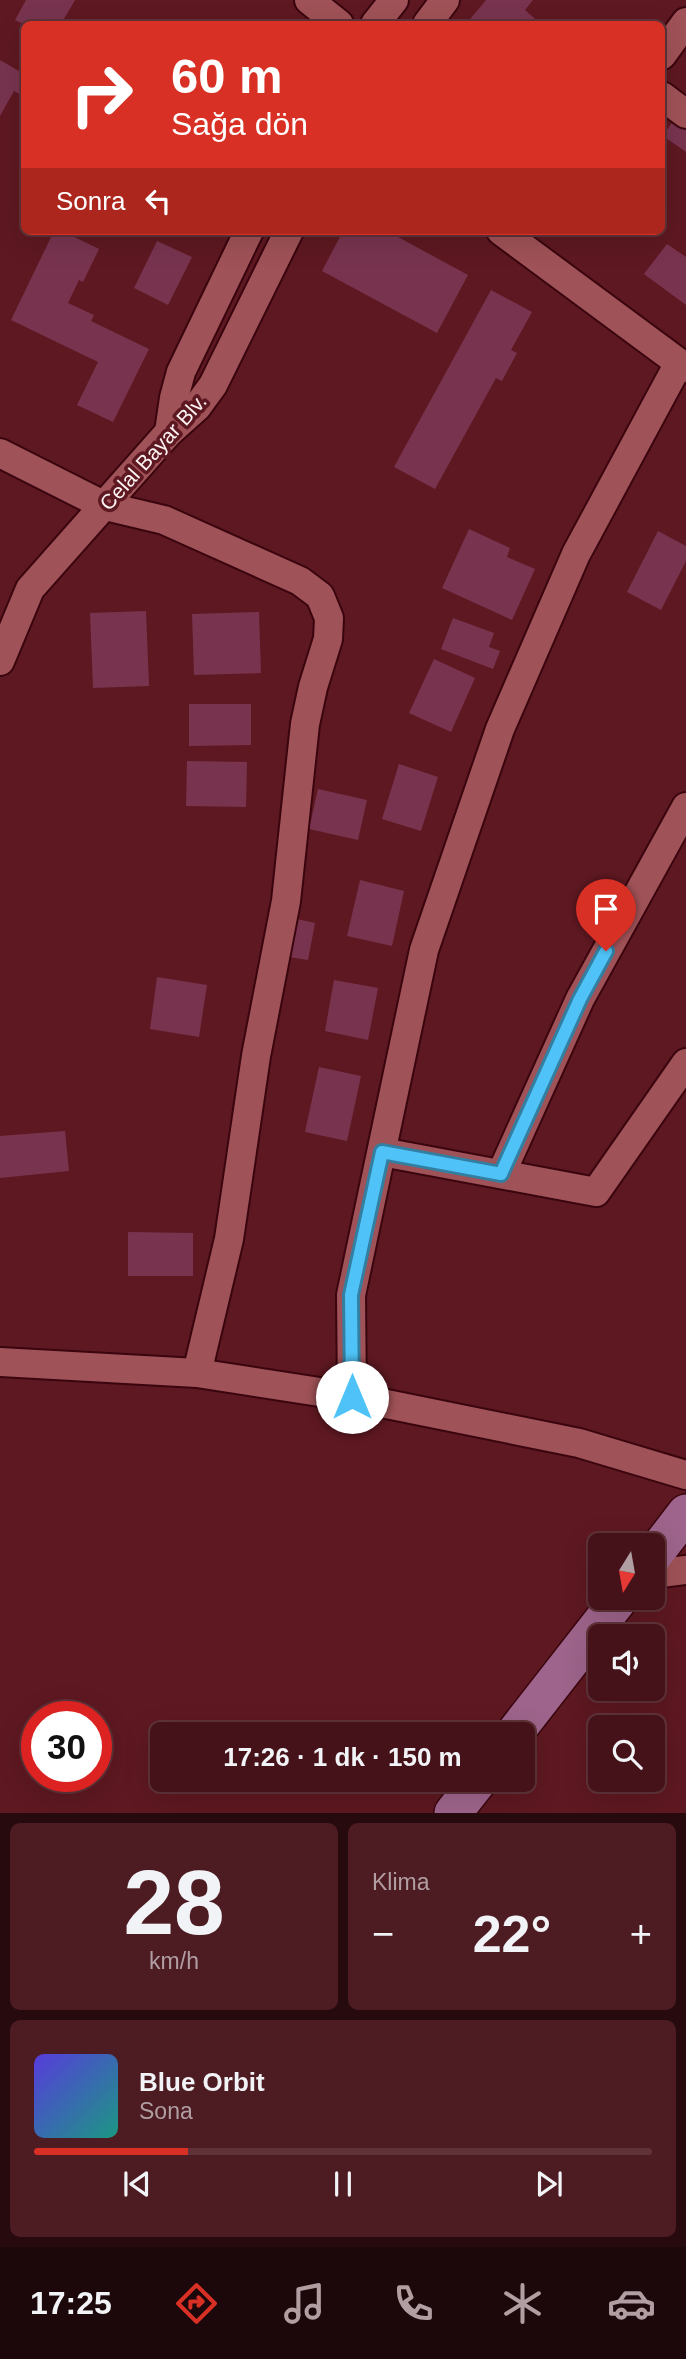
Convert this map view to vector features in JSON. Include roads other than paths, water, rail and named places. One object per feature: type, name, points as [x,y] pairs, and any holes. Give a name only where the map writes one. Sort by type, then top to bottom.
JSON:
[{"type":"main road","points":[[665,1540],[686,1513]]},
{"type":"main road","points":[[523,1722],[611,1610]]},
{"type":"main road","points":[[453,1813],[470,1792]]},
{"type":"street","points":[[309,0],[335,21]]},
{"type":"street","points":[[377,21],[394,0]]},
{"type":"street","points":[[429,21],[445,0]]},
{"type":"street","points":[[665,51],[686,22]]},
{"type":"street","points":[[665,98],[686,114]]},
{"type":"street","points":[[169,432],[181,372],[247,235]]},
{"type":"street","name":"Celal Bayar Blv.","points":[[0,661],[30,589],[169,432],[197,407],[213,385],[287,235]]},
{"type":"street","points":[[352,1397],[351,1295],[424,950],[500,729],[576,554],[683,366],[513,235]]},
{"type":"street","points":[[0,453],[105,506],[164,520],[300,581],[320,596],[329,618],[328,639],[305,724],[286,901],[256,1056],[229,1239],[197,1373]]},
{"type":"street","points":[[501,1174],[580,999],[686,807]]},
{"type":"street","points":[[382,1152],[596,1192],[686,1063]]},
{"type":"street","points":[[0,1362],[197,1373],[352,1397],[579,1443],[686,1475]]},
{"type":"street","points":[[665,1573],[686,1570]]}]
